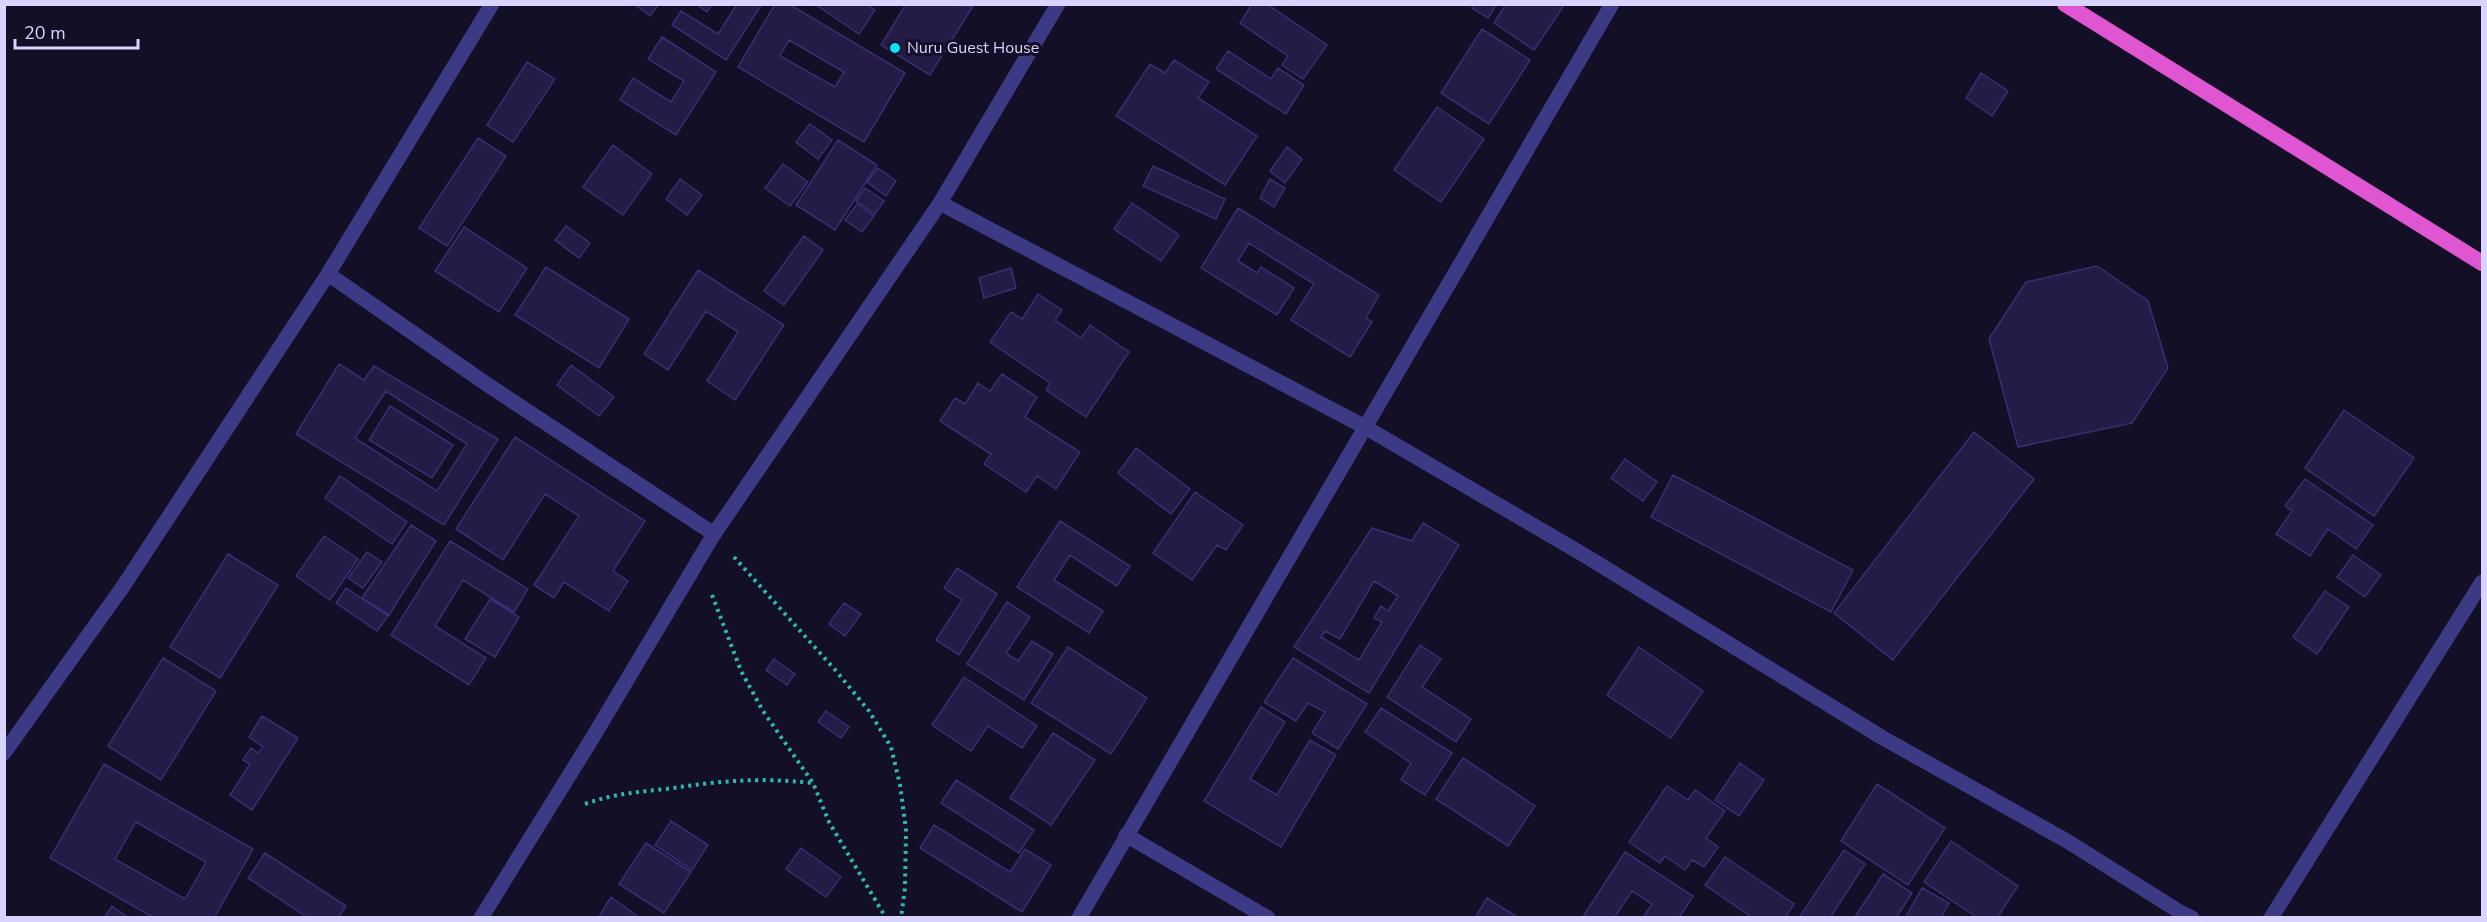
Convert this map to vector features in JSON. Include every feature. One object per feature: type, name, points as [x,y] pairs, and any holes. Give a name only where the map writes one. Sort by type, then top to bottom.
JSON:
[{"type":"highway","points":[[2065,4],[2482,263]]},
{"type":"street","points":[[4,753],[122,588],[328,274],[492,4]]},
{"type":"street","points":[[481,918],[714,534],[940,203],[1059,4]]},
{"type":"street","points":[[1079,918],[1612,4]]},
{"type":"street","points":[[940,203],[1365,427],[1584,555],[1883,738],[2067,841],[2192,918]]},
{"type":"street","points":[[328,274],[485,383],[714,534]]},
{"type":"street","points":[[2271,918],[2482,582]]},
{"type":"street","points":[[1126,835],[1268,918]]},
{"type":"path","points":[[714,534],[837,672],[869,711],[891,747],[900,785],[906,830],[902,918]]},
{"type":"path","points":[[698,561],[741,671],[786,747],[813,783],[829,822],[886,918]]},
{"type":"path","points":[[540,822],[607,796],[732,780],[770,779],[813,783]]},
{"type":"building","points":[[634,4],[659,4],[650,16]]},
{"type":"building","points":[[696,4],[712,4],[707,12]]},
{"type":"building","points":[[737,4],[762,4],[726,60],[672,25],[681,11],[718,34]]},
{"type":"building","points":[[775,4],[789,4],[905,73],[864,142],[738,67]],"holes":[[[789,40],[844,72],[835,87],[780,56]]]},
{"type":"building","points":[[815,4],[867,4],[875,10],[859,34]]},
{"type":"building","points":[[906,4],[973,6],[930,75],[881,45]]},
{"type":"building","points":[[1252,4],[1267,4],[1327,45],[1303,79],[1282,65],[1288,56],[1240,23]]},
{"type":"building","points":[[1474,4],[1497,4],[1488,18],[1472,8]]},
{"type":"building","points":[[1506,4],[1565,4],[1534,50],[1494,23]]},
{"type":"building","points":[[1482,29],[1530,60],[1489,124],[1441,93]]},
{"type":"building","points":[[662,37],[716,72],[676,135],[620,100],[633,78],[671,102],[684,81],[648,59]]},
{"type":"building","points":[[1228,51],[1271,79],[1278,68],[1304,85],[1286,114],[1216,69]]},
{"type":"building","points":[[1174,60],[1209,82],[1198,98],[1257,136],[1225,185],[1116,116],[1150,64],[1165,73]]},
{"type":"building","points":[[527,62],[555,79],[513,142],[487,125]]},
{"type":"building","points":[[1981,73],[2008,91],[1992,116],[1966,98]]},
{"type":"building","points":[[1437,107],[1484,139],[1441,202],[1394,170]]},
{"type":"building","points":[[810,124],[832,140],[818,159],[796,142]]},
{"type":"building","points":[[478,138],[506,156],[447,246],[419,228]]},
{"type":"building","points":[[838,140],[877,165],[835,230],[796,205]]},
{"type":"building","points":[[613,145],[652,174],[623,215],[583,187]]},
{"type":"building","points":[[1287,147],[1302,159],[1285,183],[1270,171]]},
{"type":"building","points":[[783,164],[808,182],[790,206],[765,188]]},
{"type":"building","points":[[1153,166],[1225,199],[1216,219],[1143,186]]},
{"type":"building","points":[[878,168],[896,181],[886,196],[867,182]]},
{"type":"building","points":[[680,179],[702,195],[687,215],[666,199]]},
{"type":"building","points":[[1270,179],[1285,188],[1274,207],[1260,198]]},
{"type":"building","points":[[865,188],[884,201],[875,214],[856,201]]},
{"type":"building","points":[[1132,203],[1179,235],[1161,261],[1114,229]]},
{"type":"building","points":[[857,204],[874,216],[862,232],[845,220]]},
{"type":"building","points":[[1238,208],[1379,295],[1366,318],[1372,322],[1350,357],[1291,320],[1314,284],[1249,243],[1238,261],[1257,273],[1261,267],[1294,288],[1277,315],[1201,268]]},
{"type":"building","points":[[566,226],[590,243],[579,258],[555,240]]},
{"type":"building","points":[[464,227],[527,268],[499,312],[435,271]]},
{"type":"building","points":[[804,236],[823,250],[784,305],[764,291]]},
{"type":"building","points":[[2097,266],[2148,301],[2168,368],[2132,423],[2018,447],[1989,339],[2026,282]]},
{"type":"building","points":[[546,267],[629,319],[599,368],[515,315]]},
{"type":"building","points":[[1011,268],[1016,288],[984,298],[979,278]]},
{"type":"building","points":[[698,270],[784,325],[735,400],[707,381],[738,332],[706,311],[668,370],[644,354]]},
{"type":"building","points":[[1038,294],[1062,310],[1055,320],[1081,338],[1090,325],[1129,352],[1086,417],[1046,390],[1050,383],[990,342],[1011,312],[1022,319]]},
{"type":"building","points":[[339,364],[364,380],[374,366],[498,439],[444,525],[296,434]],"holes":[[[386,391],[467,444],[437,491],[355,438]]]},
{"type":"building","points":[[571,365],[614,397],[599,416],[557,385]]},
{"type":"building","points":[[1002,374],[1037,397],[1025,417],[1080,452],[1056,489],[1037,476],[1026,492],[984,464],[991,454],[940,421],[955,398],[965,404],[978,383],[990,391]]},
{"type":"building","points":[[390,406],[453,445],[432,478],[369,440]]},
{"type":"building","points":[[2344,410],[2414,458],[2374,516],[2305,468]]},
{"type":"building","points":[[1974,432],[2034,479],[1893,660],[1834,613]]},
{"type":"building","points":[[515,437],[645,521],[613,571],[628,581],[609,611],[564,582],[554,598],[534,585],[579,516],[545,494],[503,560],[456,529]]},
{"type":"building","points":[[1136,448],[1190,489],[1171,514],[1118,473]]},
{"type":"building","points":[[1625,459],[1657,482],[1643,501],[1611,478]]},
{"type":"building","points":[[1673,475],[1853,570],[1831,612],[1651,517]]},
{"type":"building","points":[[340,476],[407,522],[392,544],[325,498]]},
{"type":"building","points":[[2305,479],[2373,525],[2356,549],[2328,529],[2310,556],[2276,534],[2292,511],[2285,506]]},
{"type":"building","points":[[1195,492],[1243,525],[1226,550],[1217,545],[1192,580],[1153,553]]},
{"type":"building","points":[[1060,521],[1130,566],[1117,586],[1070,555],[1054,580],[1103,611],[1089,633],[1017,587]]},
{"type":"building","points":[[1423,523],[1459,545],[1369,693],[1294,647],[1372,528],[1412,541]],"holes":[[[1374,581],[1398,596],[1388,611],[1381,606],[1374,618],[1382,622],[1359,660],[1321,637],[1325,631],[1340,639]]]},
{"type":"building","points":[[411,525],[436,541],[389,615],[362,598]]},
{"type":"building","points":[[324,536],[358,559],[330,600],[296,576]]},
{"type":"building","points":[[450,541],[528,589],[514,612],[463,580],[435,626],[486,658],[469,685],[391,635]]},
{"type":"building","points":[[367,552],[382,562],[363,588],[348,578]]},
{"type":"building","points":[[228,554],[278,585],[220,678],[170,647]]},
{"type":"building","points":[[2353,555],[2381,575],[2365,597],[2337,577]]},
{"type":"building","points":[[957,568],[997,594],[959,655],[936,640],[962,600],[944,588]]},
{"type":"building","points":[[346,588],[388,616],[377,631],[336,603]]},
{"type":"building","points":[[2325,591],[2349,607],[2317,654],[2293,637]]},
{"type":"building","points":[[490,599],[519,617],[495,657],[465,639]]},
{"type":"building","points":[[1007,602],[1030,617],[1006,653],[1018,661],[1032,641],[1053,654],[1024,700],[967,664]]},
{"type":"building","points":[[844,603],[861,614],[845,636],[829,624]]},
{"type":"building","points":[[1420,645],[1441,659],[1422,687],[1471,719],[1456,742],[1387,697]]},
{"type":"building","points":[[1068,647],[1147,698],[1111,754],[1031,703]]},
{"type":"building","points":[[1639,647],[1703,691],[1671,738],[1607,695]]},
{"type":"building","points":[[163,658],[216,691],[161,780],[108,746]]},
{"type":"building","points":[[1293,658],[1367,704],[1338,749],[1312,733],[1325,712],[1308,703],[1296,721],[1264,702]]},
{"type":"building","points":[[774,659],[795,674],[787,685],[766,670]]},
{"type":"building","points":[[964,677],[1037,726],[1022,748],[988,726],[971,751],[932,725]]},
{"type":"building","points":[[1261,707],[1285,722],[1250,779],[1277,795],[1310,740],[1336,755],[1281,847],[1204,801]]},
{"type":"building","points":[[1381,708],[1452,753],[1425,795],[1401,780],[1411,763],[1365,732]]},
{"type":"building","points":[[826,711],[849,727],[841,738],[818,722]]},
{"type":"building","points":[[262,716],[298,738],[252,810],[230,795],[250,764],[243,760],[251,748],[258,753],[263,747],[249,737]]},
{"type":"building","points":[[1053,733],[1095,760],[1051,825],[1010,798]]},
{"type":"building","points":[[1463,758],[1535,806],[1508,846],[1436,799]]},
{"type":"building","points":[[1740,763],[1764,780],[1739,816],[1715,800]]},
{"type":"building","points":[[104,764],[253,849],[214,918],[154,918],[50,858]],"holes":[[[136,822],[206,862],[185,899],[115,859]]]},
{"type":"building","points":[[956,780],[1034,830],[1019,853],[941,803]]},
{"type":"building","points":[[1877,784],[1945,828],[1908,885],[1841,841]]},
{"type":"building","points":[[1667,786],[1688,800],[1695,790],[1725,811],[1706,838],[1718,847],[1704,867],[1692,860],[1685,870],[1665,856],[1660,863],[1629,842]]},
{"type":"building","points":[[671,821],[708,845],[692,870],[655,845]]},
{"type":"building","points":[[934,825],[1010,872],[1025,849],[1051,865],[1022,912],[920,848]]},
{"type":"building","points":[[1951,841],[2018,886],[1997,918],[1978,918],[1924,882]]},
{"type":"building","points":[[646,843],[691,872],[664,913],[619,884]]},
{"type":"building","points":[[801,848],[841,877],[826,897],[786,869]]},
{"type":"building","points":[[1844,850],[1865,864],[1830,918],[1799,918]]},
{"type":"building","points":[[1625,852],[1693,896],[1679,918],[1643,918],[1652,904],[1632,891],[1614,918],[1582,918]]},
{"type":"building","points":[[265,853],[346,906],[338,918],[308,918],[248,878]]},
{"type":"building","points":[[1725,857],[1794,904],[1785,918],[1753,918],[1705,885]]},
{"type":"building","points":[[1883,874],[1912,893],[1896,918],[1854,918]]},
{"type":"building","points":[[1922,888],[1949,903],[1941,918],[1905,918]]},
{"type":"building","points":[[611,897],[640,918],[598,918]]},
{"type":"building","points":[[1487,898],[1519,918],[1475,918]]},
{"type":"building","points":[[112,906],[129,918],[104,918]]},
{"type":"place","name":"Nuru Guest House","points":[[895,48]]}]
